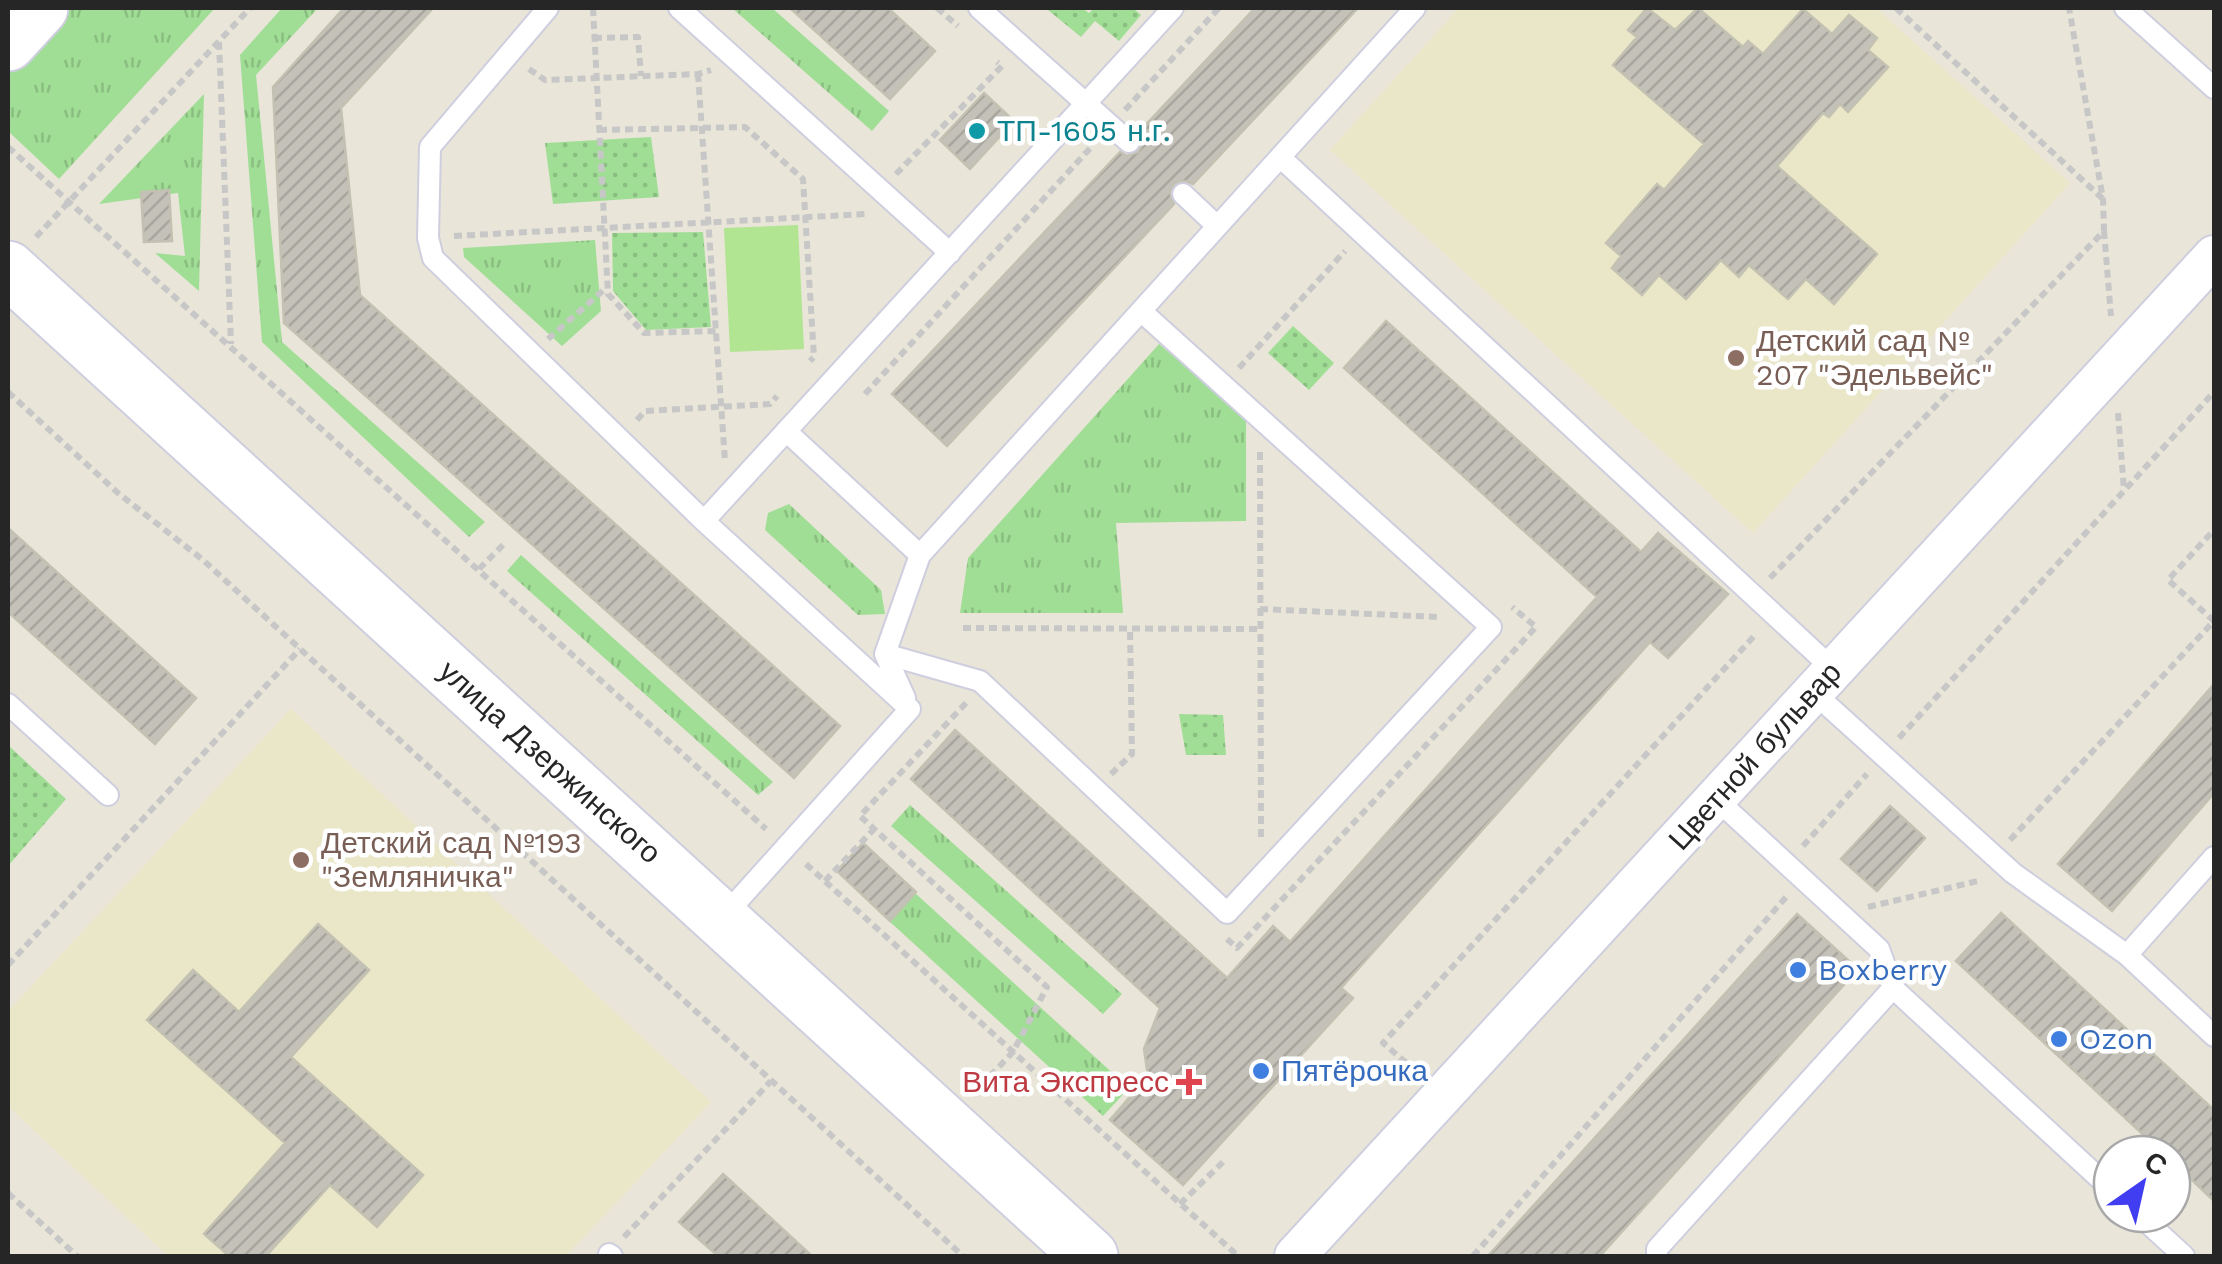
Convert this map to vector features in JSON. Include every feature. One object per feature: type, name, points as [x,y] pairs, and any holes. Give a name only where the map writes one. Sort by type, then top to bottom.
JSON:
[{"type":"main road","points":[[8,43],[40,8]]},
{"type":"main road","name":"улица Дзержинского","points":[[20,255],[722,918],[1090,1256]]},
{"type":"street","name":"Цветной бульвар","points":[[1295,1256],[2214,256]]},
{"type":"lane","points":[[548,8],[430,147],[428,238],[433,258],[704,522],[910,709]]},
{"type":"lane","points":[[679,8],[950,252]]},
{"type":"lane","points":[[979,8],[1129,142]]},
{"type":"lane","points":[[704,522],[1174,8]]},
{"type":"lane","points":[[910,709],[884,654],[920,555],[1415,8]]},
{"type":"lane","points":[[2125,8],[2214,88]]},
{"type":"lane","points":[[1280,157],[1774,615],[1883,756],[2013,873],[2127,955],[2214,1036]]},
{"type":"lane","points":[[1183,194],[1217,226]]},
{"type":"lane","points":[[884,654],[980,682],[1228,913],[1490,627],[1141,310]]},
{"type":"lane","points":[[786,431],[920,555]]},
{"type":"lane","points":[[8,704],[108,796]]},
{"type":"lane","points":[[722,918],[910,709]]},
{"type":"lane","points":[[1716,799],[1879,948],[1894,988],[2092,1171]]},
{"type":"lane","points":[[2127,955],[2214,856]]},
{"type":"lane","points":[[1658,1256],[1657,1250],[1894,988]]},
{"type":"lane","points":[[2160,1234],[2184,1256]]},
{"type":"path","points":[[20,255],[250,8]]},
{"type":"path","points":[[593,8],[608,294],[644,334],[717,330]]},
{"type":"path","points":[[937,8],[963,31]]},
{"type":"path","points":[[865,394],[1219,8]]},
{"type":"path","points":[[1896,8],[2104,199]]},
{"type":"path","points":[[1753,595],[2104,231],[2104,199],[2069,8]]},
{"type":"path","points":[[594,38],[638,37],[641,76]]},
{"type":"path","points":[[219,42],[231,345]]},
{"type":"path","points":[[509,54],[545,80],[709,73],[726,49]]},
{"type":"path","points":[[881,162],[895,175],[1002,66],[989,54]]},
{"type":"path","points":[[698,74],[711,222],[726,497]]},
{"type":"path","points":[[600,130],[745,128],[803,179],[814,357],[803,368]]},
{"type":"path","points":[[8,148],[1238,1256]]},
{"type":"path","points":[[428,238],[906,212]]},
{"type":"path","points":[[1224,385],[1363,232]]},
{"type":"path","points":[[531,353],[607,287]]},
{"type":"path","points":[[1228,351],[1260,379],[1262,921]]},
{"type":"path","points":[[8,392],[118,494],[203,560],[963,1256]]},
{"type":"path","points":[[620,440],[645,411],[770,404],[781,392]]},
{"type":"path","points":[[1472,1256],[1795,871],[1883,756],[2214,392]]},
{"type":"path","points":[[2004,846],[2214,622],[2168,580],[2214,530]]},
{"type":"path","points":[[479,570],[504,544]]},
{"type":"path","points":[[1222,934],[1237,948],[1536,627],[1499,594]]},
{"type":"path","points":[[1260,609],[1527,620]]},
{"type":"path","points":[[1444,1095],[1383,1043],[1774,615]]},
{"type":"path","points":[[962,628],[1260,629]]},
{"type":"path","points":[[1095,789],[1132,754],[1130,629]]},
{"type":"path","points":[[8,964],[300,649]]},
{"type":"path","points":[[966,704],[860,816],[1048,987],[1013,1052],[975,1092]]},
{"type":"path","points":[[824,882],[874,829]]},
{"type":"path","points":[[1842,914],[2013,873]]},
{"type":"path","points":[[610,1255],[771,1081]]},
{"type":"path","points":[[1180,1204],[1226,1160]]},
{"type":"path","points":[[8,1193],[77,1256]]},
{"type":"shaded area","name":"Детский сад № 207 \"Эдельвейс\"","points":[[1459,8],[1876,8],[2070,183],[1753,533],[1330,150]]},
{"type":"shaded area","name":"Детский сад №193 \"Земляничка\"","points":[[291,709],[711,1102],[566,1256],[168,1256],[8,1106],[8,1011]]},
{"type":"green space","points":[[49,8],[215,8],[59,179],[8,131],[8,53]]},
{"type":"green space","points":[[282,8],[318,8],[256,75],[282,342],[485,522],[469,537],[262,342],[240,55]]},
{"type":"green space","points":[[732,8],[772,8],[889,111],[872,131]]},
{"type":"green space","points":[[1050,8],[1082,8],[1089,13],[1094,8],[1133,8],[1141,15],[1119,41],[1095,21],[1081,37]]},
{"type":"green space","points":[[204,94],[199,291],[155,253],[185,256],[178,193],[99,204]]},
{"type":"green space","points":[[651,137],[659,197],[553,204],[545,143]]},
{"type":"green space","points":[[798,225],[804,349],[730,352],[724,228]]},
{"type":"green space","points":[[703,232],[711,327],[646,330],[613,291],[612,233]]},
{"type":"green space","points":[[595,240],[601,311],[562,346],[464,257],[463,248]]},
{"type":"green space","points":[[1293,326],[1334,363],[1309,390],[1268,353]]},
{"type":"green space","points":[[1159,344],[1246,417],[1246,521],[1116,523],[1123,613],[960,613],[968,558]]},
{"type":"green space","points":[[789,504],[881,590],[885,614],[858,615],[765,530],[768,513]]},
{"type":"green space","points":[[521,555],[773,782],[758,795],[507,571]]},
{"type":"green space","points":[[1179,714],[1223,715],[1226,755],[1186,755]]},
{"type":"green space","points":[[8,745],[66,799],[8,866]]},
{"type":"green space","points":[[910,805],[1122,994],[1103,1014],[891,826]]},
{"type":"green space","points":[[904,883],[1129,1088],[1103,1116],[878,911]]},
{"type":"building","points":[[344,8],[433,8],[341,108],[360,295],[840,726],[794,778],[284,323],[273,87]]},
{"type":"building","points":[[790,8],[888,8],[935,51],[890,99]]},
{"type":"building","points":[[1255,8],[1358,8],[1193,184],[1174,184],[1170,192],[1174,204],[947,446],[892,394],[1120,152],[1127,156],[1138,152],[1143,144],[1139,132]]},
{"type":"building","points":[[1647,8],[1675,30],[1698,8],[1743,47],[1748,41],[1763,54],[1803,9],[1832,34],[1849,15],[1877,38],[1868,50],[1888,67],[1848,112],[1840,104],[1829,117],[1823,113],[1777,166],[1877,254],[1834,304],[1806,279],[1788,299],[1749,265],[1739,277],[1721,260],[1686,299],[1659,275],[1642,295],[1612,268],[1621,256],[1606,243],[1657,184],[1664,190],[1704,144],[1613,65],[1637,37],[1628,30]]},
{"type":"building","name":"ТП-1605 н.г.","points":[[984,93],[1014,121],[970,169],[940,140]]},
{"type":"building","points":[[169,190],[172,241],[144,242],[141,192]]},
{"type":"building","points":[[1386,321],[1641,552],[1658,533],[1728,594],[1668,658],[1650,642],[1341,988],[1353,998],[1183,1185],[1110,1120],[1148,1076],[1144,1049],[1160,1008],[911,779],[955,730],[1227,978],[1273,926],[1290,942],[1597,597],[1344,368]]},
{"type":"building","points":[[8,528],[196,698],[155,744],[8,612]]},
{"type":"building","points":[[2214,684],[2214,793],[2112,911],[2058,864]]},
{"type":"building","points":[[1890,806],[1925,838],[1877,891],[1841,859]]},
{"type":"building","points":[[863,843],[916,892],[890,921],[837,871]]},
{"type":"building","points":[[2001,913],[2214,1110],[2214,1201],[2192,1180],[2192,1134],[2142,1134],[1956,961]]},
{"type":"building","points":[[1797,914],[1858,969],[1600,1256],[1488,1256]]},
{"type":"building","points":[[318,924],[369,970],[291,1057],[423,1175],[377,1227],[330,1185],[266,1256],[229,1256],[204,1234],[285,1143],[147,1020],[193,970],[239,1012]]},
{"type":"building","points":[[723,1174],[812,1256],[718,1256],[679,1222]]},
{"type":"place","name":"ТП-1605 н.г.","points":[[977,131]]},
{"type":"place","name":"Детский сад № 207 \"Эдельвейс\"","points":[[1736,358]]},
{"type":"place","name":"Детский сад №193 \"Земляничка\"","points":[[301,860]]},
{"type":"place","name":"Boxberry","points":[[1798,970]]},
{"type":"place","name":"Ozon","points":[[2059,1039]]},
{"type":"place","name":"Пятёрочка","points":[[1261,1071]]},
{"type":"place","name":"Вита Экспресс","points":[[1189,1082]]}]
